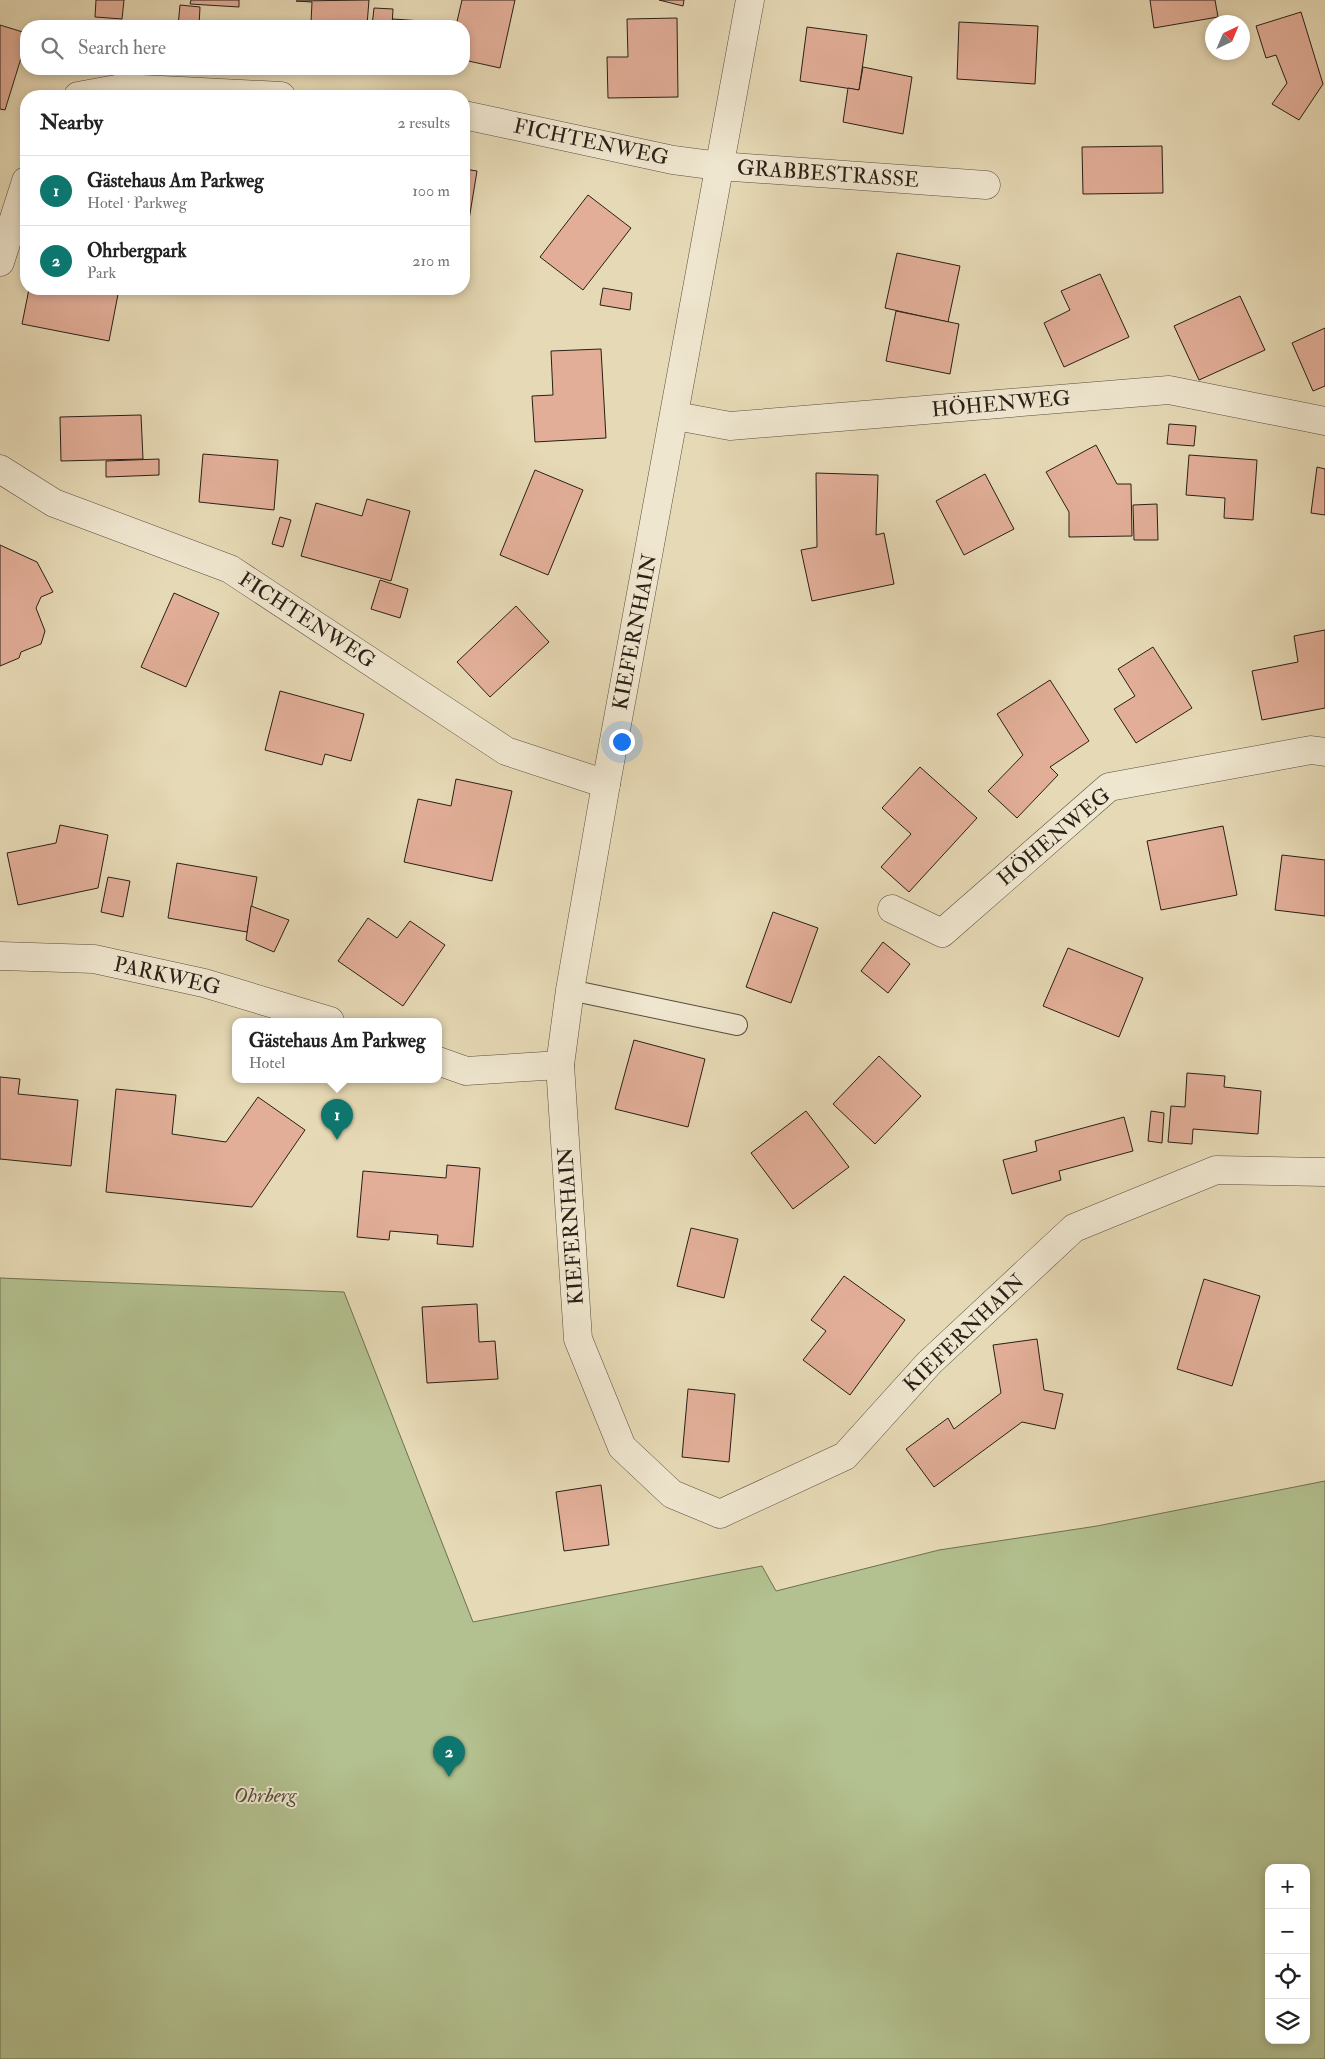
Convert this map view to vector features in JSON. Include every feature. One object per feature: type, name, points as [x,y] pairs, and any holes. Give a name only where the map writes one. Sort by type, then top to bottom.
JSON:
[{"type":"street","name":"GRABBESTRASSE","points":[[750,0],[719,166],[986,184]]},
{"type":"street","points":[[111,90],[122,88],[162,90]]},
{"type":"street","name":"FICHTENWEG","points":[[470,116],[673,160],[719,166]]},
{"type":"street","name":"KIEFERNHAIN","points":[[719,166],[676,416],[606,784],[570,990],[560,1065],[578,1340],[622,1447],[672,1494],[720,1514],[845,1456],[929,1363],[1074,1228],[1216,1170],[1325,1172]]},
{"type":"street","points":[[0,262],[20,200]]},
{"type":"street","name":"HÖHENWEG","points":[[676,416],[730,426],[1169,390],[1325,422]]},
{"type":"street","name":"FICHTENWEG","points":[[0,469],[54,503],[230,569],[506,751],[606,784]]},
{"type":"street","name":"HÖHENWEG","points":[[892,908],[942,933],[1109,787],[1311,750],[1325,752]]},
{"type":"street","name":"PARKWEG","points":[[0,956],[94,959],[204,983],[320,1018]]},
{"type":"street","points":[[442,1062],[466,1071],[560,1065]]},
{"type":"lane","points":[[570,990],[737,1025]]},
{"type":"green space","name":"Ohrberg","points":[[0,1278],[344,1292],[473,1622],[762,1566],[776,1591],[939,1550],[1097,1526],[1325,1481],[1325,2059],[0,2059]]},
{"type":"building","points":[[96,0],[124,0],[122,19],[95,17]]},
{"type":"building","points":[[191,0],[239,0],[239,7],[190,4]]},
{"type":"building","points":[[369,0],[367,20],[311,20],[312,2],[296,1]]},
{"type":"building","points":[[462,0],[515,0],[500,68],[470,61],[470,20],[457,20]]},
{"type":"building","points":[[659,0],[684,0],[683,6]]},
{"type":"building","points":[[1150,0],[1215,0],[1218,15],[1205,15],[1205,19],[1154,28]]},
{"type":"building","points":[[180,5],[200,7],[199,20],[179,20]]},
{"type":"building","points":[[374,8],[393,9],[392,20],[373,20]]},
{"type":"building","points":[[1301,12],[1323,84],[1299,120],[1272,104],[1287,83],[1276,55],[1266,58],[1256,26]]},
{"type":"building","points":[[677,18],[678,97],[608,98],[607,57],[628,57],[627,19]]},
{"type":"building","points":[[959,22],[1038,26],[1035,84],[957,79]]},
{"type":"building","points":[[0,25],[20,31],[20,61],[5,110],[0,109]]},
{"type":"building","points":[[807,27],[867,35],[859,90],[800,81]]},
{"type":"building","points":[[863,67],[912,77],[903,134],[843,122],[848,88],[859,90]]},
{"type":"building","points":[[1162,146],[1163,193],[1083,194],[1082,147]]},
{"type":"building","points":[[470,170],[477,171],[470,214]]},
{"type":"building","points":[[588,195],[631,228],[583,290],[540,257]]},
{"type":"building","points":[[897,253],[960,266],[948,322],[885,308]]},
{"type":"building","points":[[1100,274],[1129,337],[1064,367],[1044,323],[1070,310],[1061,291]]},
{"type":"building","points":[[603,288],[632,293],[630,310],[600,305]]},
{"type":"building","points":[[28,295],[118,295],[109,341],[22,324]]},
{"type":"building","points":[[1240,296],[1265,350],[1199,380],[1174,326]]},
{"type":"building","points":[[896,311],[959,324],[950,374],[886,361]]},
{"type":"building","points":[[1325,328],[1325,386],[1313,391],[1292,343]]},
{"type":"building","points":[[601,349],[606,438],[535,442],[532,396],[553,395],[551,351]]},
{"type":"building","points":[[141,415],[143,459],[61,461],[60,417]]},
{"type":"building","points":[[1169,424],[1196,426],[1194,446],[1167,444]]},
{"type":"building","points":[[1096,445],[1117,484],[1131,484],[1132,536],[1069,537],[1069,512],[1046,472]]},
{"type":"building","points":[[203,454],[278,460],[274,510],[199,502]]},
{"type":"building","points":[[1189,455],[1257,460],[1253,520],[1224,518],[1225,498],[1186,495]]},
{"type":"building","points":[[159,459],[159,475],[106,477],[106,461]]},
{"type":"building","points":[[1317,467],[1325,469],[1325,515],[1311,513]]},
{"type":"building","points":[[535,470],[583,490],[548,575],[500,555]]},
{"type":"building","points":[[816,473],[878,475],[876,535],[884,533],[894,584],[812,601],[801,550],[817,547]]},
{"type":"building","points":[[985,474],[1014,529],[964,555],[936,501]]},
{"type":"building","points":[[367,499],[410,511],[391,581],[301,556],[316,503],[362,516]]},
{"type":"building","points":[[1157,504],[1158,540],[1134,540],[1133,505]]},
{"type":"building","points":[[280,517],[291,520],[283,547],[272,544]]},
{"type":"building","points":[[0,545],[37,562],[53,592],[41,597],[36,608],[45,631],[41,644],[21,652],[19,658],[0,666]]},
{"type":"building","points":[[380,580],[408,589],[400,618],[371,609]]},
{"type":"building","points":[[174,593],[219,613],[186,687],[141,667]]},
{"type":"building","points":[[516,606],[549,642],[490,697],[457,662]]},
{"type":"building","points":[[1325,630],[1325,708],[1262,720],[1252,671],[1298,662],[1294,636]]},
{"type":"building","points":[[1153,647],[1192,708],[1136,743],[1114,709],[1135,696],[1118,669]]},
{"type":"building","points":[[1050,680],[1089,741],[1050,767],[1058,775],[1017,818],[988,791],[1023,755],[997,714]]},
{"type":"building","points":[[280,691],[364,714],[351,761],[325,754],[322,765],[265,750]]},
{"type":"building","points":[[920,767],[977,818],[909,892],[881,867],[911,834],[882,808]]},
{"type":"building","points":[[456,779],[512,791],[492,881],[404,862],[418,799],[451,806]]},
{"type":"building","points":[[60,825],[108,835],[98,888],[18,905],[7,853],[56,843]]},
{"type":"building","points":[[1223,826],[1237,895],[1161,910],[1147,841]]},
{"type":"building","points":[[1282,855],[1325,860],[1325,916],[1275,910]]},
{"type":"building","points":[[177,863],[257,877],[247,932],[168,918]]},
{"type":"building","points":[[108,877],[130,881],[123,917],[101,912]]},
{"type":"building","points":[[251,906],[289,920],[274,952],[246,940]]},
{"type":"building","points":[[773,912],[818,928],[791,1003],[746,987]]},
{"type":"building","points":[[368,918],[397,938],[410,921],[445,945],[403,1006],[338,961]]},
{"type":"building","points":[[883,942],[910,964],[888,993],[861,971]]},
{"type":"building","points":[[1068,948],[1143,978],[1119,1037],[1043,1006]]},
{"type":"building","points":[[634,1040],[705,1059],[688,1127],[615,1109]]},
{"type":"building","points":[[879,1056],[921,1096],[875,1144],[833,1104]]},
{"type":"building","points":[[1187,1073],[1225,1076],[1224,1087],[1261,1091],[1258,1134],[1193,1129],[1192,1144],[1168,1142],[1171,1106],[1185,1107]]},
{"type":"building","points":[[0,1077],[20,1079],[18,1094],[78,1100],[71,1166],[0,1159]]},
{"type":"building","points":[[116,1089],[176,1095],[172,1134],[226,1142],[258,1097],[305,1130],[252,1207],[106,1192]]},
{"type":"building","points":[[806,1111],[849,1167],[793,1209],[751,1153]]},
{"type":"building","points":[[1151,1111],[1164,1113],[1162,1143],[1148,1141]]},
{"type":"building","points":[[1124,1117],[1133,1151],[1059,1171],[1061,1180],[1012,1194],[1003,1160],[1037,1151],[1035,1141]]},
{"type":"building","points":[[447,1165],[480,1168],[473,1247],[437,1244],[438,1235],[390,1231],[389,1240],[357,1237],[363,1171],[446,1178]]},
{"type":"building","points":[[691,1228],[738,1239],[724,1298],[677,1286]]},
{"type":"building","points":[[844,1276],[905,1320],[850,1395],[803,1360],[826,1331],[811,1320]]},
{"type":"building","points":[[1204,1279],[1260,1296],[1232,1386],[1177,1369]]},
{"type":"building","points":[[477,1304],[479,1342],[495,1341],[498,1379],[427,1383],[422,1307]]},
{"type":"building","points":[[1037,1339],[1044,1390],[1063,1394],[1055,1429],[1022,1422],[934,1487],[906,1449],[948,1418],[954,1429],[1001,1393],[993,1345]]},
{"type":"building","points":[[688,1389],[735,1394],[729,1462],[682,1457]]},
{"type":"building","points":[[601,1485],[609,1545],[564,1551],[556,1492]]},
{"type":"place","name":"Gästehaus Am Parkweg","points":[[337,1140]]},
{"type":"place","name":"Ohrbergpark","points":[[449,1777]]}]
